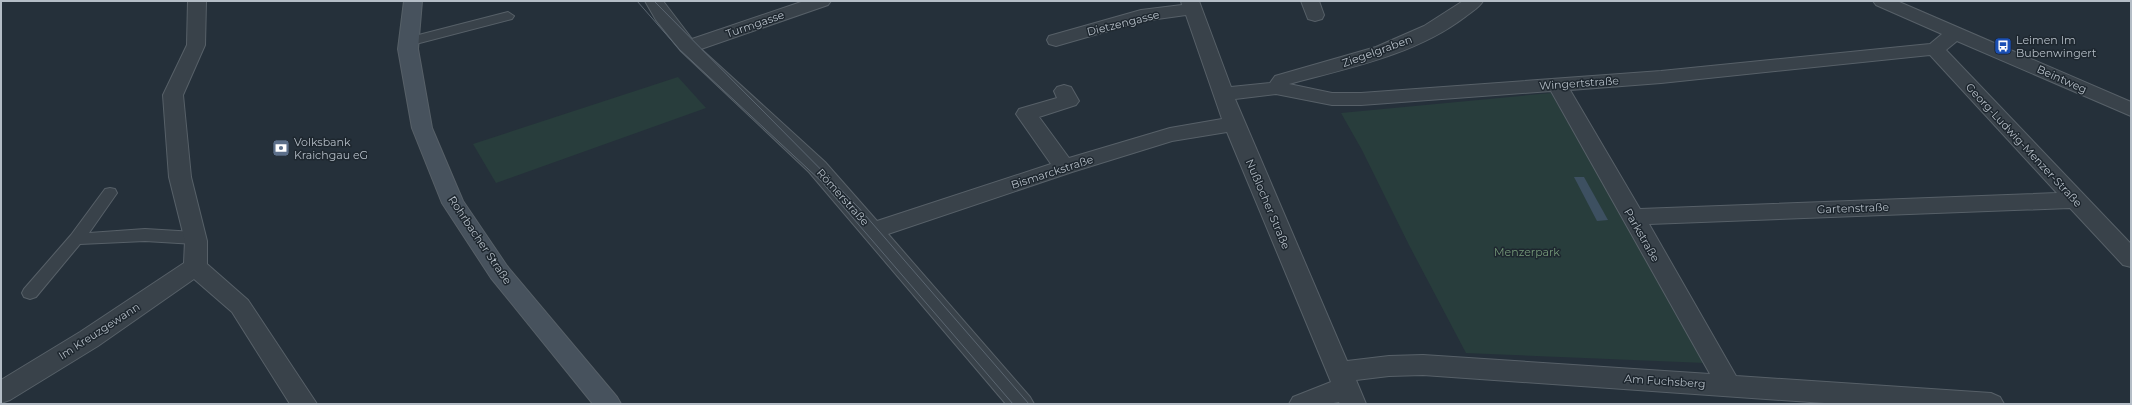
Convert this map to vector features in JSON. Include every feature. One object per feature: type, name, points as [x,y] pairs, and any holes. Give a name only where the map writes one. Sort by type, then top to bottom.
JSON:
[{"type":"main road","name":"Rohrbacher Straße","points":[[413,1],[408,49],[422,128],[453,203],[499,272],[608,404]]},
{"type":"street","points":[[197,1],[196,45],[173,96],[180,177],[195,238],[195,267],[240,306],[304,404]]},
{"type":"street","name":"Römerstraße","points":[[654,1],[663,16],[688,47],[817,167],[1021,404]]},
{"type":"street","name":"Turmgasse","points":[[688,47],[791,6],[822,1]]},
{"type":"street","name":"Ziegelgraben","points":[[1276,88],[1282,80],[1363,58],[1402,44],[1455,16],[1474,1]]},
{"type":"street","name":"Beintweg","points":[[1882,1],[2131,110]]},
{"type":"street","name":"Dietzengasse","points":[[1056,40],[1141,16],[1191,5]]},
{"type":"street","name":"Nußlocher Straße","points":[[1191,5],[1234,124],[1346,389]]},
{"type":"street","points":[[1935,50],[1955,33]]},
{"type":"street","name":"Wingertstraße","points":[[1223,94],[1276,88],[1344,100],[1556,85],[1806,64],[1935,50]]},
{"type":"street","name":"Georg-Ludwig-Menzer-Straße","points":[[1935,50],[2131,259]]},
{"type":"street","name":"Parkstraße","points":[[1556,85],[1716,362],[1728,386]]},
{"type":"street","points":[[1064,167],[1026,114],[1070,102]]},
{"type":"street","name":"Bismarckstraße","points":[[873,231],[1064,167],[1170,135],[1234,124]]},
{"type":"street","name":"Gartenstraße","points":[[1632,217],[2075,200]]},
{"type":"street","name":"Im Kreuzgewann","points":[[1,393],[89,339],[195,267]]},
{"type":"street","name":"Am Fuchsberg","points":[[1302,404],[1325,394],[1346,389],[1389,366],[1423,364],[1930,402],[1991,404]]},
{"type":"lane","points":[[408,42],[508,16]]},
{"type":"lane","points":[[30,293],[76,239],[110,193]]},
{"type":"lane","points":[[76,239],[145,235],[195,238]]},
{"type":"green space","points":[[678,77],[706,108],[496,183],[473,144]]},
{"type":"green space","name":"Menzerpark","points":[[1551,93],[1705,363],[1466,353],[1409,245],[1362,150],[1341,113]]},
{"type":"water","points":[[1574,177],[1584,177],[1608,220],[1597,221]]},
{"type":"tram line","points":[[637,1],[679,49],[822,182],[1013,404]]},
{"type":"tram line","points":[[654,1],[859,208],[1029,404]]},
{"type":"place","name":"Leimen Im Bubenwingert","points":[[2003,46]]},
{"type":"place","name":"Volksbank Kraichgau eG","points":[[281,148]]}]
